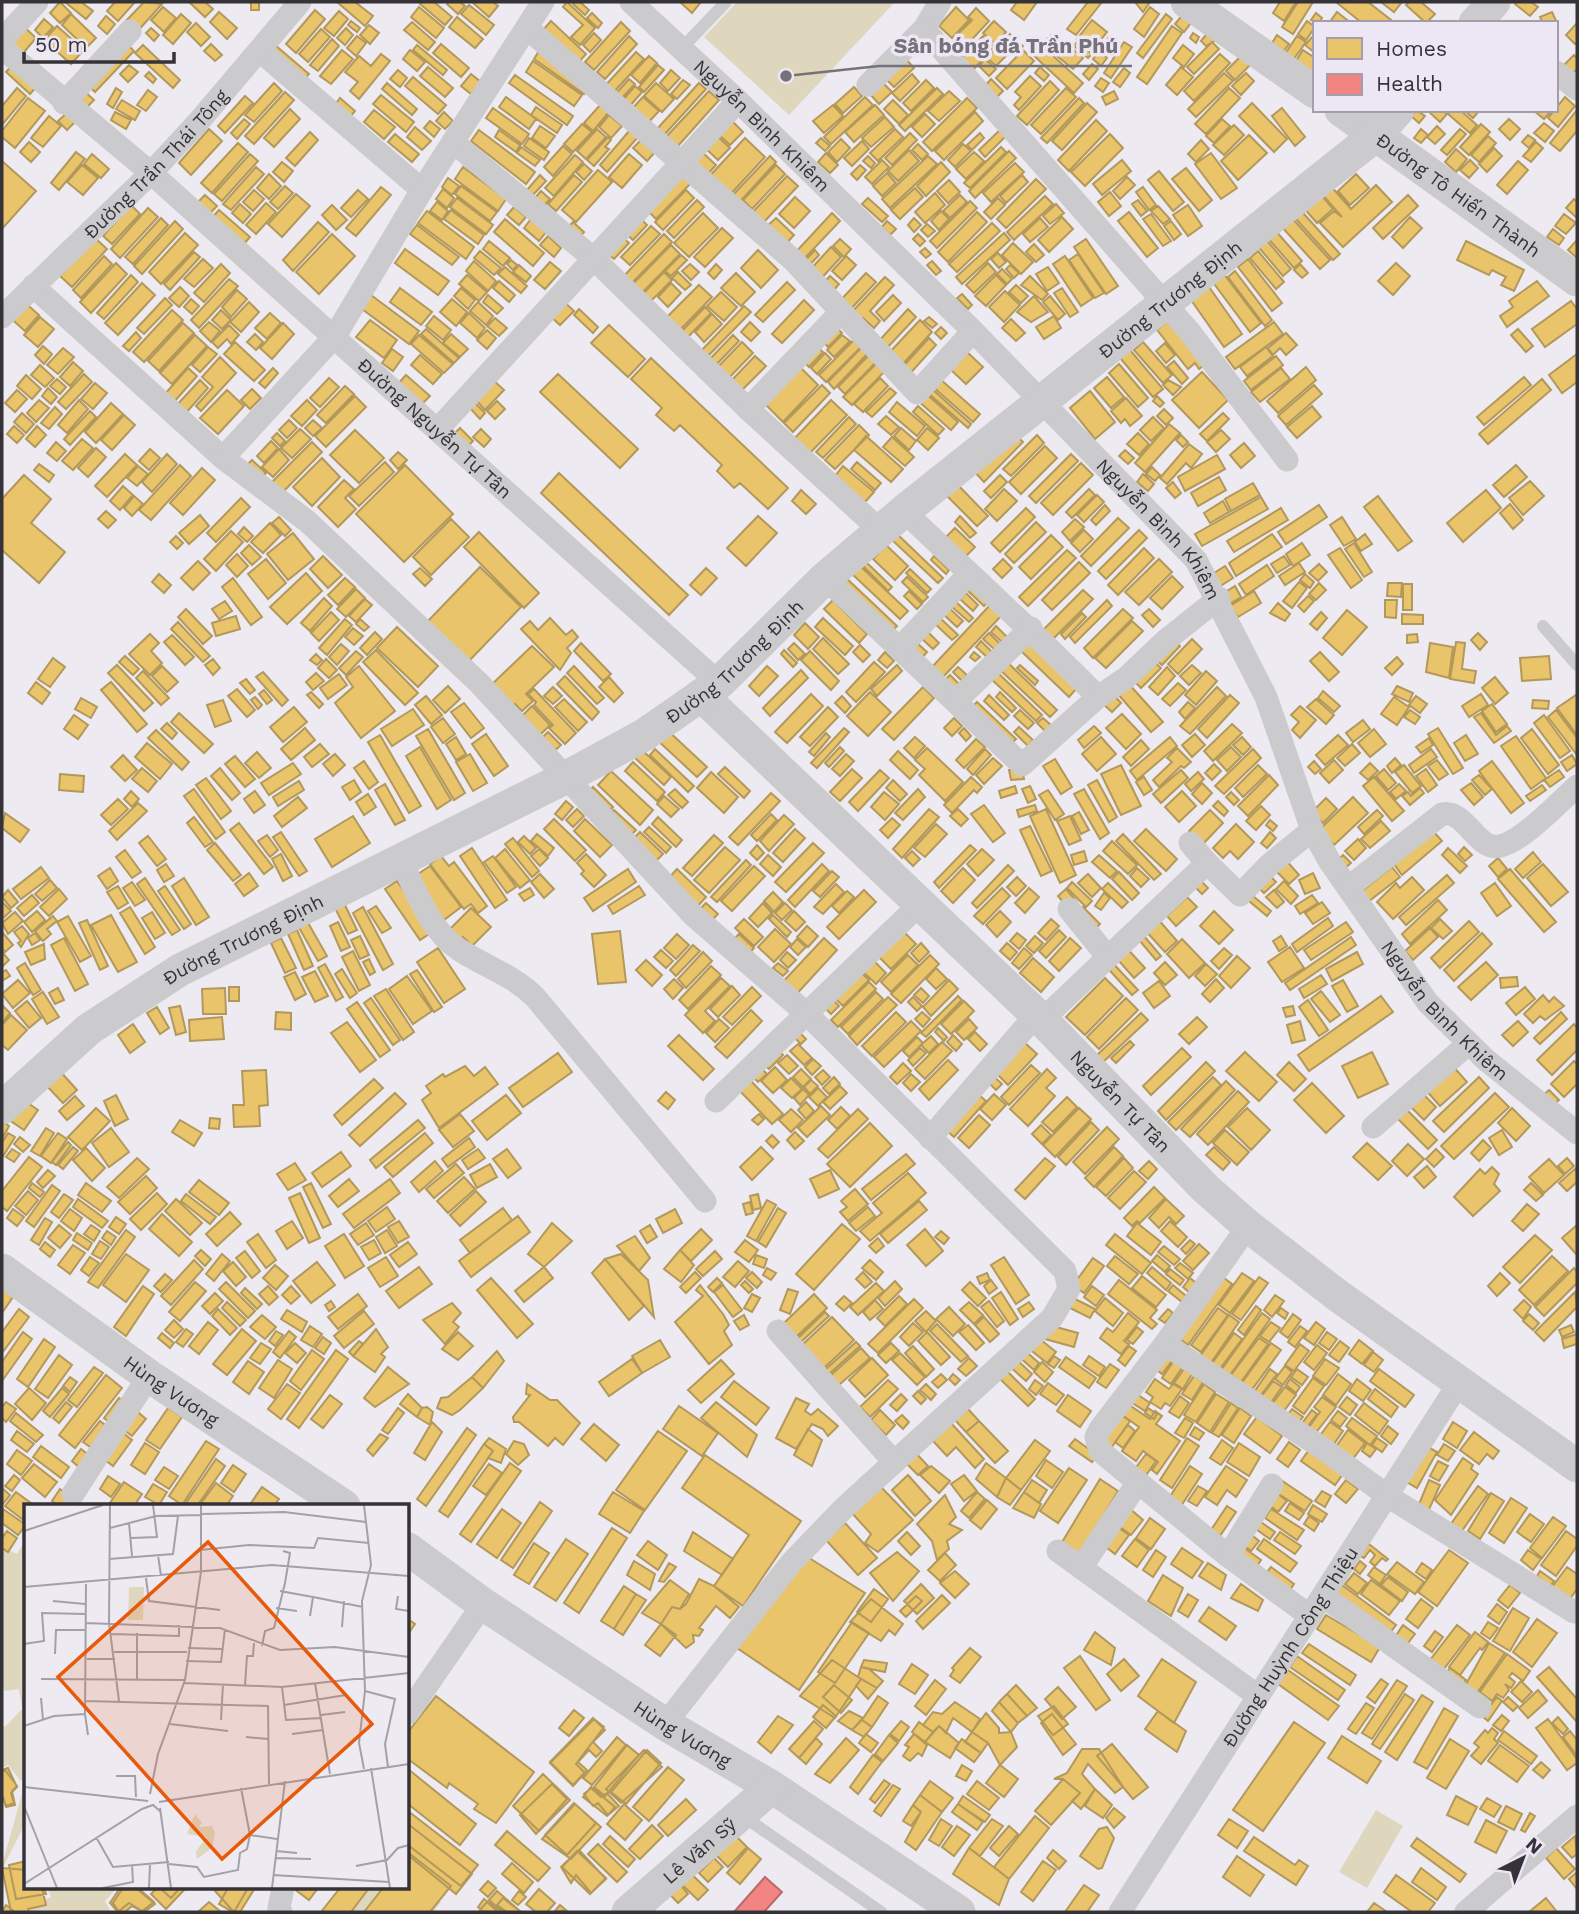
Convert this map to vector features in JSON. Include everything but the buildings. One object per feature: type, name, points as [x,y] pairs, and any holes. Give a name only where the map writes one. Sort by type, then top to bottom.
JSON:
[{"type":"street","points":[[2,40],[37,2]]},
{"type":"street","name":"Đường Trần Thái Tông","points":[[2,317],[151,173],[300,2]]},
{"type":"street","points":[[223,458],[335,336],[422,190],[543,2]]},
{"type":"street","name":"Nguyễn Bình Khiêm","points":[[631,2],[738,101],[973,331],[1196,559],[1219,598],[1266,697],[1312,831],[1330,862],[1428,1003],[1468,1044],[1576,1129]]},
{"type":"street","points":[[868,85],[923,29],[940,2]]},
{"type":"street","points":[[1187,2],[1313,91]]},
{"type":"street","points":[[527,28],[684,162],[793,260],[917,393],[973,331]]},
{"type":"street","points":[[923,29],[1163,301],[1287,460]]},
{"type":"street","points":[[64,103],[130,31]]},
{"type":"street","name":"Đường Nguyễn Tự Tân","points":[[2,48],[64,103],[151,173],[438,429],[710,689]]},
{"type":"street","points":[[260,51],[422,190]]},
{"type":"street","points":[[1558,74],[1577,89]]},
{"type":"street","points":[[438,429],[738,101]]},
{"type":"street","name":"Đường Tô Hiến Thành","points":[[1343,112],[1577,280]]},
{"type":"street","name":"Đường Trương Định","points":[[2,1108],[89,1030],[180,970],[565,778],[644,735],[710,689],[825,578],[1163,301],[1376,135],[1396,112]]},
{"type":"street","points":[[453,142],[593,258],[748,409],[968,575],[1031,628],[1098,697]]},
{"type":"street","points":[[33,286],[223,458],[307,521],[388,596],[479,683],[693,915],[807,1014],[1065,1271],[1069,1289],[1052,1318],[951,1413],[894,1462],[791,1563],[665,1724]]},
{"type":"street","points":[[748,409],[841,313]]},
{"type":"street","points":[[900,648],[968,575]]},
{"type":"street","points":[[825,578],[1022,765],[1098,697],[1126,678],[1165,641],[1219,598]]},
{"type":"street","points":[[956,701],[1031,628]]},
{"type":"street","name":"Nguyễn Tự Tân","points":[[710,689],[1205,1188],[1248,1226],[1577,1466]]},
{"type":"street","points":[[1349,887],[1442,814],[1450,812],[1480,838],[1493,846],[1500,846],[1521,834],[1577,786]]},
{"type":"street","points":[[1190,843],[1206,863],[1240,895],[1269,865],[1312,831]]},
{"type":"street","points":[[400,859],[429,916],[446,938],[457,948],[515,979],[535,997],[705,1201]]},
{"type":"street","points":[[930,1138],[1039,1018],[1206,863]]},
{"type":"street","points":[[716,1101],[921,903]]},
{"type":"street","points":[[1069,909],[1106,956]]},
{"type":"street","points":[[1373,1127],[1468,1044]]},
{"type":"street","points":[[1248,1226],[1165,1344],[1109,1415],[1096,1437],[1100,1451],[1228,1556],[1310,1616]]},
{"type":"street","name":"Hùng Vương","points":[[2,1270],[149,1376],[341,1504]]},
{"type":"street","points":[[778,1331],[894,1462]]},
{"type":"street","points":[[1165,1344],[1325,1450],[1389,1497],[1574,1612]]},
{"type":"street","points":[[73,1494],[149,1376]]},
{"type":"street","name":"Đường Huỳnh Công Thiệu","points":[[1120,1912],[1460,1383]]},
{"type":"street","points":[[1081,1568],[1138,1482]]},
{"type":"street","points":[[1228,1556],[1272,1485]]},
{"type":"street","name":"Hùng Vương","points":[[410,1550],[483,1604],[665,1724],[772,1787],[959,1912]]},
{"type":"street","points":[[1058,1551],[1258,1696]]},
{"type":"street","points":[[1323,1596],[1480,1707]]},
{"type":"street","points":[[410,1710],[483,1604]]},
{"type":"street","name":"Lê Văn Sỹ","points":[[628,1912],[772,1787]]},
{"type":"street","points":[[1466,1912],[1577,1816]]},
{"type":"lane","points":[[682,48],[726,2]]},
{"type":"lane","points":[[1544,626],[1577,665]]},
{"type":"lane","points":[[741,1815],[881,1912]]},
{"type":"shaded area","points":[[737,2],[895,2],[789,115],[704,37]]},
{"type":"shaded area","points":[[24,1542],[24,1708],[19,1689],[5,1691],[2,1686],[2,1547],[17,1554]]},
{"type":"shaded area","points":[[24,1710],[24,1777],[21,1781],[8,1765],[2,1768],[2,1725],[5,1727]]},
{"type":"shaded area","points":[[24,1787],[24,1826],[2,1869]]},
{"type":"shaded area","points":[[1376,1810],[1403,1826],[1367,1888],[1339,1872]]},
{"type":"shaded area","points":[[410,1878],[441,1902],[433,1912],[329,1912],[346,1890],[410,1890]]},
{"type":"shaded area","points":[[49,1890],[115,1890],[105,1901],[111,1912],[20,1912],[51,1897]]},
{"type":"place","name":"Sân bóng đá Trần Phú","points":[[786,76]]}]
